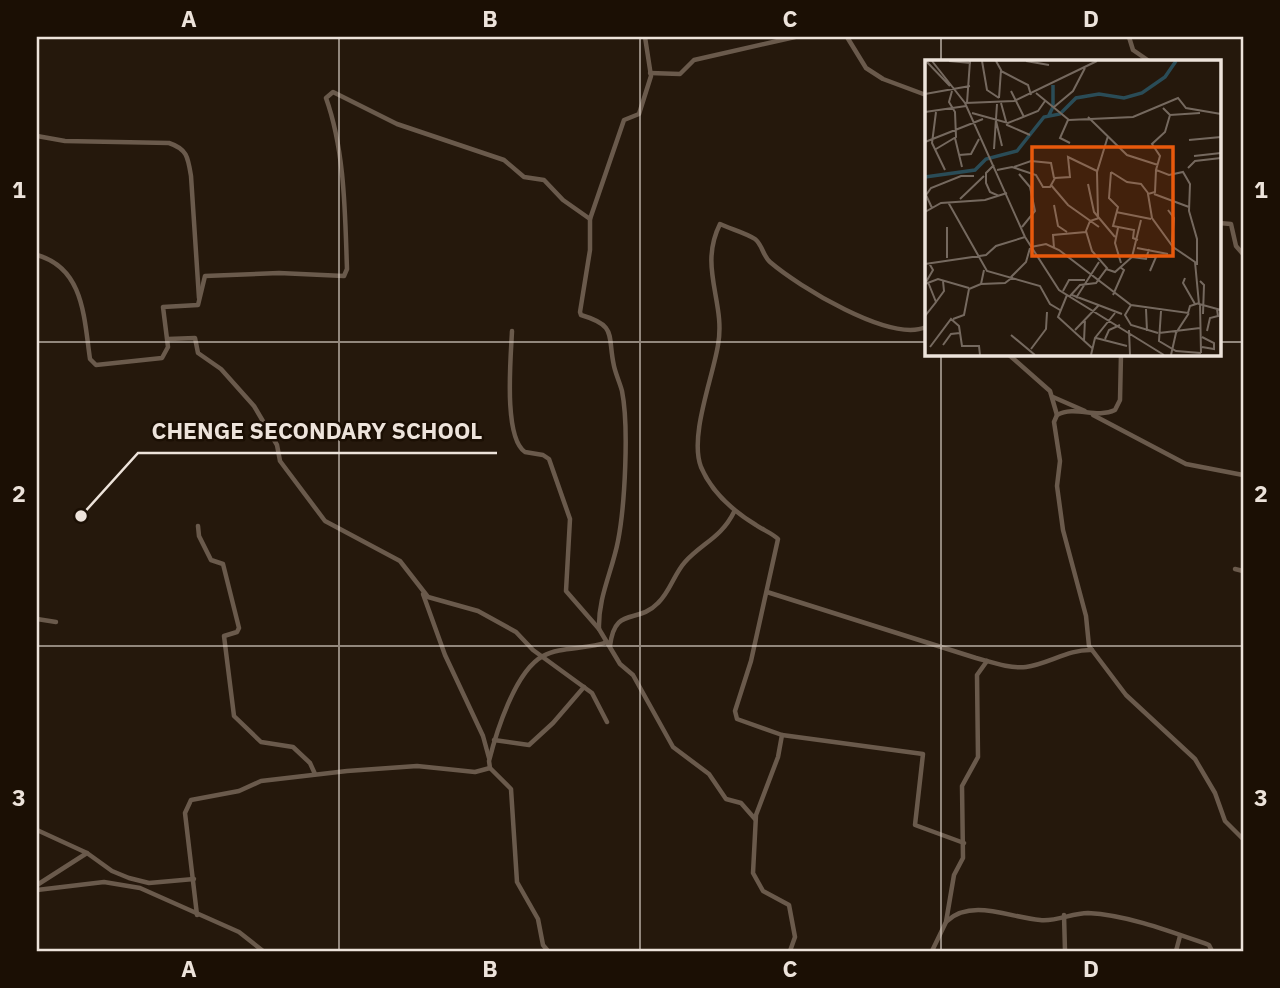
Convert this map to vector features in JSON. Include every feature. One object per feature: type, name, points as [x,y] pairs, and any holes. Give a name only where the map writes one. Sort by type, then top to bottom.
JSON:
[{"type":"street","points":[[599,629],[601,596],[620,525],[624,419],[611,335],[600,321],[580,314],[590,250],[590,219],[620,129],[624,120],[639,114],[649,86],[645,37]]},
{"type":"street","points":[[650,73],[680,74],[694,60],[795,37]]},
{"type":"street","points":[[846,37],[866,68],[883,79],[925,95]]},
{"type":"street","points":[[1129,37],[1133,50],[1148,60]]},
{"type":"street","points":[[37,255],[59,264],[71,276],[80,297],[92,364],[162,358],[166,353],[168,339],[163,307],[195,306],[200,302],[204,278],[208,276],[346,274],[345,211],[336,138],[326,98],[333,92],[397,124],[504,160],[524,177],[544,180],[563,200],[590,219]]},
{"type":"street","points":[[37,136],[65,141],[169,143],[182,147],[188,156],[191,176],[200,302]]},
{"type":"street","points":[[1220,223],[1231,224],[1236,246],[1243,254]]},
{"type":"street","points":[[925,327],[917,331],[901,329],[844,308],[793,279],[768,261],[756,240],[720,224],[710,253],[719,335],[705,400],[699,452],[700,464],[709,482],[734,512],[778,539],[735,714],[740,721],[769,728],[782,735],[923,754],[915,825],[964,843]]},
{"type":"street","points":[[512,331],[512,412],[518,443],[522,450],[545,456],[552,464],[570,519],[566,591],[599,629],[620,664],[637,682],[673,747],[709,774],[726,799],[741,803],[755,819]]},
{"type":"street","points":[[168,339],[195,338],[198,353],[221,369],[258,412],[277,445],[280,461],[310,505],[336,528],[400,561],[422,594],[445,655],[483,736],[490,768],[511,789],[517,882],[538,919],[543,945],[548,951]]},
{"type":"street","points":[[1009,355],[1050,391],[1053,397],[1060,461],[1057,490],[1063,530],[1086,616],[1092,650],[1142,713],[1195,759],[1215,793],[1225,821],[1243,839]]},
{"type":"street","points":[[1057,415],[1065,411],[1093,415],[1109,413],[1119,406],[1121,355]]},
{"type":"street","points":[[1053,397],[1186,464],[1243,475]]},
{"type":"street","points":[[608,645],[618,621],[656,606],[683,564],[711,542],[734,512]]},
{"type":"street","points":[[198,526],[208,557],[212,562],[221,561],[223,564],[239,628],[237,632],[224,636],[234,716],[261,742],[293,747],[310,763],[315,775]]},
{"type":"street","points":[[1235,569],[1243,571]]},
{"type":"street","points":[[767,592],[987,661],[1024,667],[1079,651],[1092,650]]},
{"type":"street","points":[[422,594],[436,601],[478,611],[516,632],[599,701],[607,722]]},
{"type":"street","points":[[37,619],[56,622]]},
{"type":"street","points":[[489,761],[504,713],[528,669],[543,656],[608,645]]},
{"type":"street","points":[[932,951],[946,922],[954,875],[963,858],[962,786],[978,757],[977,675],[987,661]]},
{"type":"street","points":[[495,740],[530,745],[584,687]]},
{"type":"street","points":[[782,735],[778,757],[755,819],[754,875],[763,891],[789,905],[794,937],[790,951]]},
{"type":"street","points":[[197,915],[185,813],[188,802],[239,791],[261,781],[417,766],[475,772],[490,768]]},
{"type":"street","points":[[37,830],[87,852],[118,875],[137,881],[157,883],[194,879]]},
{"type":"street","points":[[37,887],[87,852]]},
{"type":"street","points":[[37,887],[125,884],[239,932],[263,951]]},
{"type":"street","points":[[946,922],[960,911],[996,912],[1043,921],[1064,915],[1094,914],[1209,944],[1212,951]]},
{"type":"street","points":[[1064,915],[1065,951]]},
{"type":"street","points":[[1175,951],[1180,936]]},
{"type":"place","name":"CHENGE SECONDARY SCHOOL","points":[[81,516]]}]
